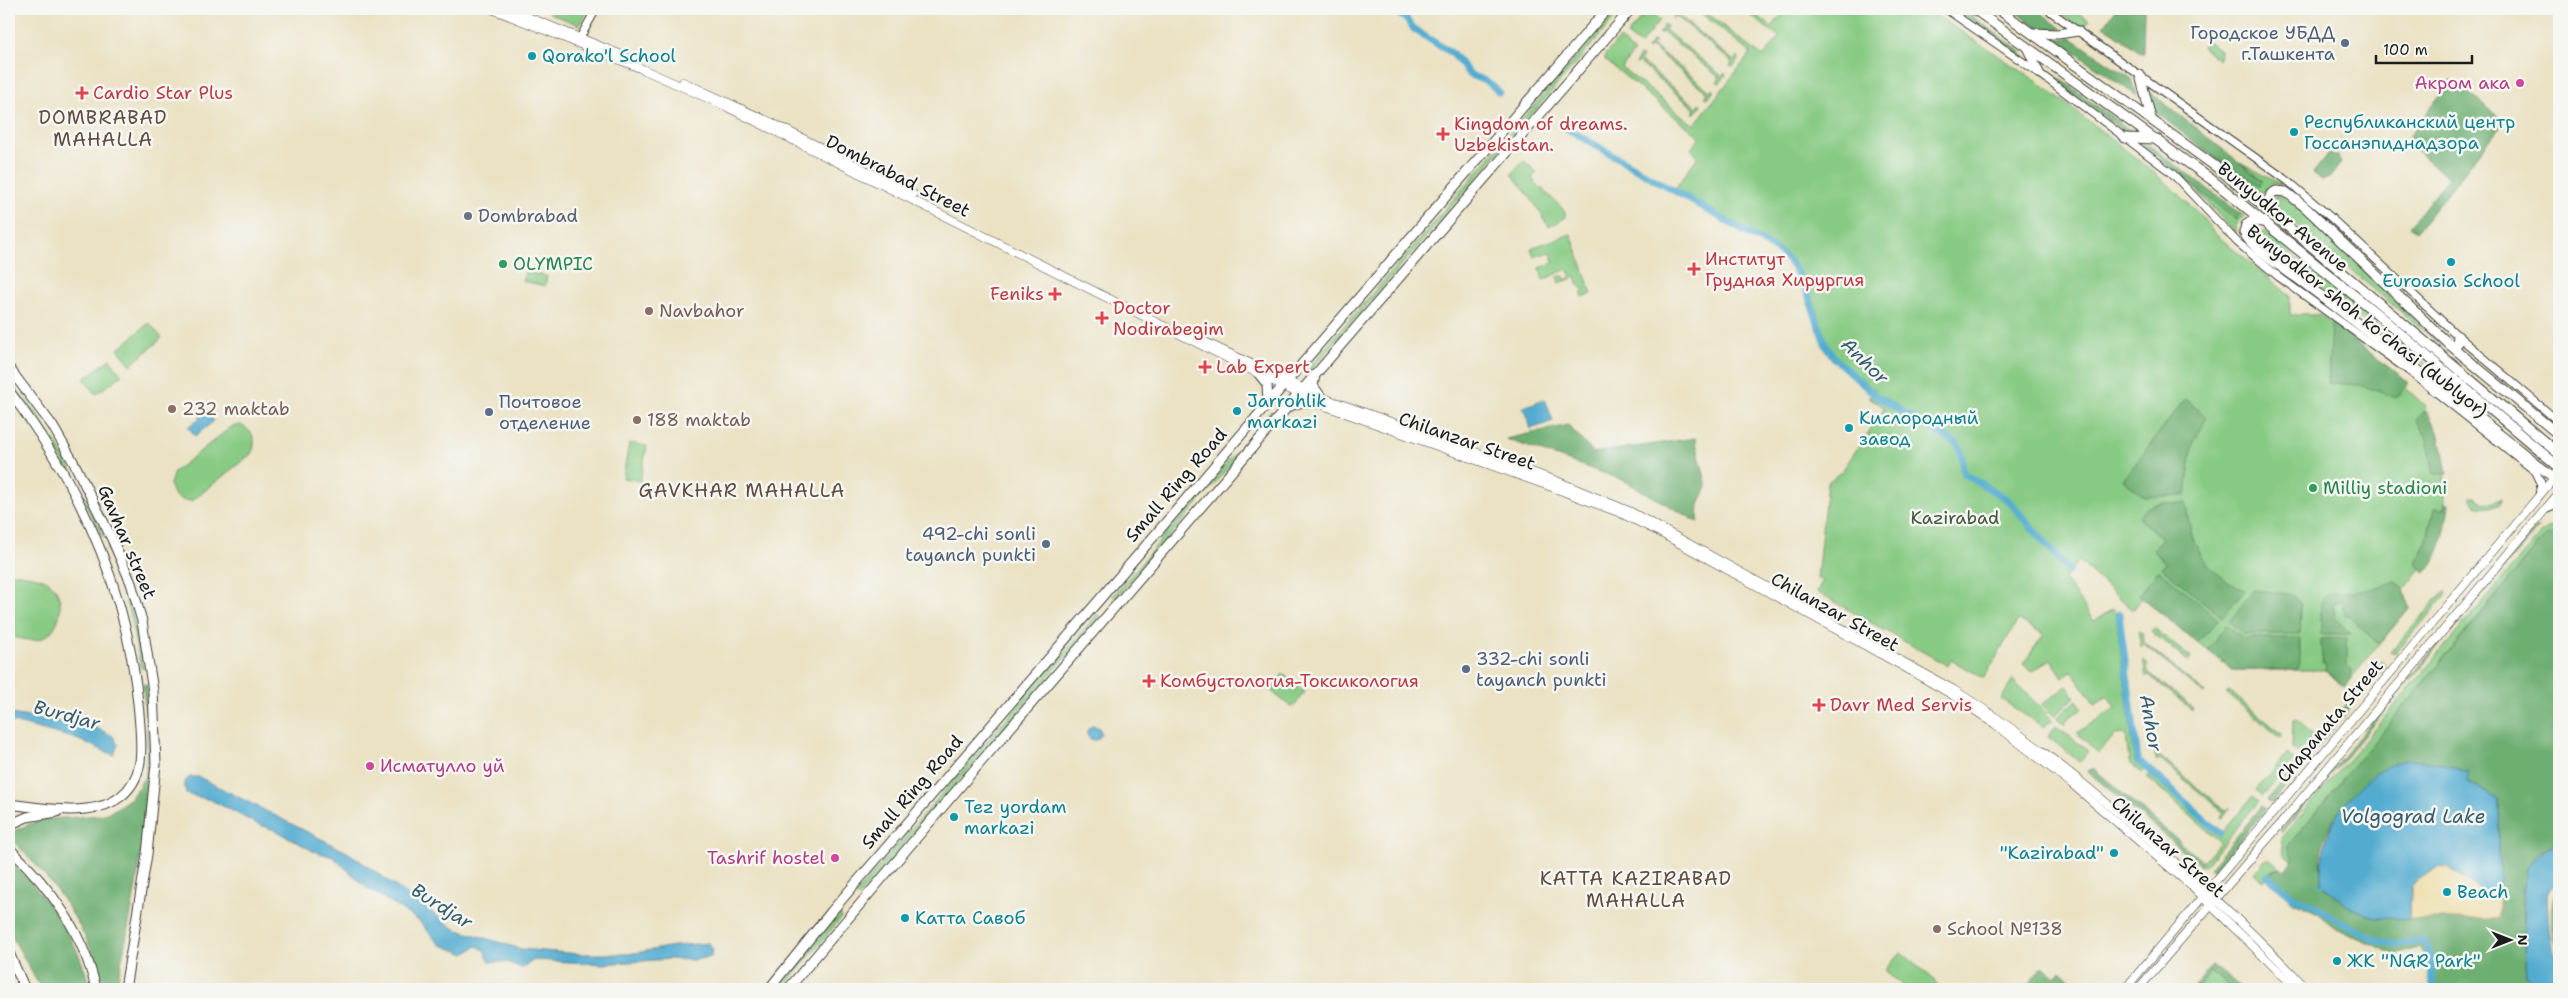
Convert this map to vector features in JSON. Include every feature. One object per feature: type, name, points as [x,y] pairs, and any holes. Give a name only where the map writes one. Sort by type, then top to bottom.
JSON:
[{"type":"main road","name":"Dombrabad Street","points":[[492,9],[579,41],[725,100],[1248,362],[1285,384]]},
{"type":"main road","name":"Dombrabad Street","points":[[508,9],[723,105],[1260,374],[1285,384]]},
{"type":"main road","name":"Small Ring Road","points":[[769,989],[842,899],[1607,9]]},
{"type":"main road","points":[[1301,392],[1625,13],[1631,9]]},
{"type":"main road","name":"Bunyudkor Avenue","points":[[1974,9],[2028,49],[2158,139],[2379,309],[2559,454]]},
{"type":"main road","name":"Bunyudkor Avenue","points":[[1998,9],[2151,118],[2272,212],[2559,467]]},
{"type":"main road","points":[[2032,33],[2058,34],[2078,31]]},
{"type":"main road","points":[[2028,49],[2038,73]]},
{"type":"main road","points":[[2140,75],[2151,118]]},
{"type":"main road","points":[[2125,138],[2158,139]]},
{"type":"main road","points":[[2272,212],[2268,203],[2271,194],[2279,190],[2287,193],[2324,224],[2450,345],[2559,435]]},
{"type":"main road","points":[[2264,222],[2255,220],[2247,223],[2244,232],[2249,240],[2283,268],[2419,368],[2557,475]]},
{"type":"main road","points":[[2450,345],[2457,344],[2458,336]]},
{"type":"main road","name":"Gavhar street","points":[[9,368],[64,444],[112,539],[137,602],[151,674],[156,741],[154,792],[147,854],[125,989]]},
{"type":"main road","points":[[1260,374],[1267,384],[1268,403]]},
{"type":"main road","points":[[1288,407],[1302,402],[1319,400],[1313,386],[1316,375]]},
{"type":"main road","points":[[9,386],[14,382],[15,376]]},
{"type":"main road","name":"Chilanzar Street","points":[[1285,384],[1319,400],[1546,478],[1619,507],[1977,704],[2076,778],[2208,890],[2308,989]]},
{"type":"main road","name":"Gavhar street","points":[[9,391],[37,428],[60,465],[100,547],[121,603],[135,676],[140,742],[139,773],[129,788],[106,805],[72,809],[9,804]]},
{"type":"main road","name":"Small Ring Road","points":[[788,989],[1301,392]]},
{"type":"main road","name":"Chapanata Street","points":[[2125,989],[2557,475]]},
{"type":"main road","name":"Chapanata Street","points":[[2138,989],[2278,827],[2559,493]]},
{"type":"main road","points":[[100,547],[112,539]]},
{"type":"main road","name":"Chilanzar Street","points":[[1775,593],[1929,681],[1988,719],[2072,784],[2203,897],[2297,989]]},
{"type":"main road","points":[[1099,600],[1112,611]]},
{"type":"main road","points":[[135,676],[151,674]]},
{"type":"main road","points":[[9,824],[40,814],[72,809]]},
{"type":"main road","points":[[2268,819],[2270,826],[2278,827]]},
{"type":"main road","points":[[9,848],[39,878],[64,912],[82,944],[96,989]]},
{"type":"main road","points":[[842,899],[855,909]]},
{"type":"main road","points":[[9,953],[27,989]]},
{"type":"street","points":[[579,41],[596,9]]},
{"type":"street","name":"Bunyodkor shoh koʻchasi (dublyor)","points":[[1946,9],[2038,73],[2172,173],[2237,242],[2279,278],[2414,374],[2536,472],[2541,483],[2538,498]]},
{"type":"street","points":[[2047,9],[2308,198],[2458,336],[2559,422]]},
{"type":"street","points":[[2542,513],[2559,504]]},
{"type":"green space","points":[[552,9],[589,9],[580,25],[549,13]]},
{"type":"green space","name":"Kazirabad","points":[[1696,9],[1702,9],[1763,57],[1780,36],[1773,33],[1743,9],[1749,9],[1772,27],[1786,9],[1927,9],[2035,80],[2177,192],[2201,216],[2214,233],[2290,296],[2290,315],[2321,315],[2409,383],[2405,387],[2426,407],[2424,410],[2429,418],[2444,465],[2445,503],[2428,560],[2404,590],[2409,608],[2344,687],[2326,670],[2233,670],[2142,598],[2133,610],[2079,561],[2064,579],[2094,621],[2113,609],[2116,615],[2135,761],[2145,770],[2142,773],[2129,762],[2126,734],[2115,735],[2098,753],[2077,733],[2115,708],[2108,696],[2095,704],[2072,671],[2063,677],[2051,659],[2031,672],[2023,664],[2044,634],[2018,620],[1984,678],[1951,660],[1948,666],[1817,592],[1822,581],[1817,578],[1827,483],[1842,471],[1885,408],[1869,397],[1876,388],[1870,391],[1830,353],[1804,283],[1789,261],[1761,240],[1675,189],[1698,156],[1691,149],[1700,137],[1605,60],[1605,55],[1619,39],[1634,52],[1622,68],[1694,125],[1751,53]]},
{"type":"green space","points":[[1950,9],[1962,9],[2020,51],[2024,60]]},
{"type":"green space","points":[[2010,9],[2036,9],[2062,29],[2043,30]]},
{"type":"green space","points":[[2053,9],[2072,9],[2089,20],[2082,29]]},
{"type":"green space","points":[[2116,9],[2144,9],[2143,54],[2104,26]]},
{"type":"green space","points":[[1616,10],[1619,13],[1306,376],[1303,374]]},
{"type":"green space","points":[[1648,10],[1660,20],[1640,45],[1627,35]]},
{"type":"green space","points":[[1677,10],[1680,11],[1677,14],[1734,61],[1738,57],[1739,60],[1733,67],[1730,66],[1732,62],[1676,16],[1672,19]]},
{"type":"green space","points":[[1664,25],[1667,26],[1665,30],[1722,76],[1725,72],[1726,75],[1720,83],[1717,82],[1720,78],[1663,32],[1659,34]]},
{"type":"green space","points":[[2071,38],[2132,79],[2137,96],[2056,39]]},
{"type":"green space","points":[[2207,40],[2220,50],[2219,60],[2202,47]]},
{"type":"green space","points":[[1652,41],[1655,41],[1652,45],[1710,91],[1713,88],[1714,90],[1708,98],[1705,97],[1708,93],[1651,47],[1647,50]]},
{"type":"green space","points":[[1639,56],[1642,57],[1640,61],[1697,107],[1700,103],[1701,106],[1695,113],[1693,113],[1695,109],[1638,62],[1635,65]]},
{"type":"green space","points":[[2040,64],[2131,131],[2126,133],[2043,73]]},
{"type":"green space","points":[[2451,80],[2505,121],[2417,231],[2410,226],[2448,178],[2406,141]]},
{"type":"green space","points":[[2146,89],[2263,181],[2259,185],[2211,155],[2153,110]]},
{"type":"green space","points":[[2141,144],[2150,146],[2240,213],[2236,220]]},
{"type":"green space","points":[[2329,153],[2338,156],[2341,163],[2331,176],[2322,180],[2313,173]]},
{"type":"green space","points":[[2211,155],[2259,185],[2263,181],[2240,162],[2282,185],[2271,184],[2260,195]]},
{"type":"green space","points":[[1524,161],[1537,172],[1532,179],[1565,211],[1565,218],[1549,227],[1535,204],[1512,174]]},
{"type":"green space","points":[[2188,181],[2236,220],[2240,213],[2244,216],[2236,224],[2236,234]]},
{"type":"green space","points":[[2275,195],[2280,195],[2302,211],[2442,346],[2294,223],[2273,203]]},
{"type":"green space","points":[[2254,225],[2277,241],[2433,370],[2301,278],[2247,233],[2247,228]]},
{"type":"green space","points":[[1571,234],[1592,294],[1583,297],[1581,293],[1585,291],[1579,286],[1576,277],[1559,283],[1557,277],[1564,276],[1565,280],[1571,277],[1567,269],[1543,280],[1540,268],[1554,262],[1551,252],[1534,257],[1531,248]]},
{"type":"green space","points":[[525,272],[547,276],[545,286],[523,281]]},
{"type":"green space","points":[[149,323],[162,338],[131,365],[118,349]]},
{"type":"green space","points":[[2331,323],[2409,383],[2396,398],[2361,385],[2328,383]]},
{"type":"green space","points":[[110,359],[122,375],[96,394],[84,379]]},
{"type":"green space","points":[[16,389],[36,412],[65,458],[104,536],[102,537],[62,460],[14,392]]},
{"type":"green space","points":[[2185,399],[2207,417],[2192,446],[2186,495],[2145,497],[2123,480]]},
{"type":"green space","points":[[2426,410],[2440,435],[2447,474],[2434,474],[2428,442],[2416,420]]},
{"type":"green space","points":[[1271,411],[1274,414],[1116,599],[1113,596]]},
{"type":"green space","points":[[240,425],[248,430],[253,437],[254,445],[251,454],[193,500],[177,498],[172,492],[170,484],[174,472],[231,427]]},
{"type":"green space","points":[[1568,425],[1593,453],[1695,438],[1707,487],[1699,505],[1698,522],[1623,480],[1506,439]]},
{"type":"green space","points":[[629,443],[647,446],[640,481],[623,478]]},
{"type":"green space","points":[[2470,497],[2475,497],[2484,504],[2501,498],[2500,503],[2483,508],[2475,505]]},
{"type":"green space","points":[[2186,503],[2191,532],[2202,556],[2219,575],[2245,590],[2222,617],[2162,568],[2166,562],[2153,551],[2162,538],[2139,519],[2142,513],[2152,505]]},
{"type":"green space","points":[[2445,503],[2449,503],[2447,520],[2439,551],[2430,567],[2424,572],[2416,562],[2426,543],[2434,508],[2444,508]]},
{"type":"green space","points":[[2536,527],[2538,528],[2282,833],[2280,831]]},
{"type":"green space","points":[[2550,527],[2559,530],[2559,537],[2555,536],[2541,541],[2419,688],[2292,861],[2284,855],[2281,839],[2542,532]]},
{"type":"green space","points":[[2548,536],[2559,537],[2559,837],[2540,852],[2530,863],[2524,884],[2523,917],[2526,975],[2543,989],[2432,989],[2427,959],[2419,948],[2394,954],[2334,927],[2316,912],[2292,901],[2268,876],[2269,873],[2280,868],[2285,870],[2293,859],[2287,847],[2541,541]],"holes":[[[2404,759],[2443,764],[2461,770],[2467,781],[2499,800],[2499,919],[2375,918],[2346,905],[2321,883],[2320,864],[2323,844],[2328,830],[2344,805],[2365,782],[2390,765]]]},
{"type":"green space","points":[[110,546],[127,591],[144,668],[141,668],[123,592],[107,548]]},
{"type":"green space","points":[[2159,570],[2219,620],[2197,643],[2139,595]]},
{"type":"green space","points":[[9,572],[41,578],[56,589],[59,597],[60,614],[53,629],[40,639],[28,640],[9,636]]},
{"type":"green space","points":[[2396,581],[2404,590],[2409,608],[2379,644],[2345,614],[2343,602],[2333,603],[2335,618],[2351,634],[2321,634],[2321,602],[2328,594],[2370,589]]},
{"type":"green space","points":[[2254,590],[2294,595],[2301,605],[2300,634],[2244,634],[2229,622]]},
{"type":"green space","points":[[2446,590],[2446,595],[2395,654],[2390,652]]},
{"type":"green space","points":[[1097,614],[1100,617],[858,898],[854,895]]},
{"type":"green space","points":[[2226,625],[2243,638],[2300,638],[2300,658],[2297,670],[2233,670],[2208,651]]},
{"type":"green space","points":[[2154,628],[2191,658],[2188,662],[2151,631]]},
{"type":"green space","points":[[2138,631],[2142,633],[2143,642],[2205,693],[2144,645],[2141,648]]},
{"type":"green space","points":[[2347,638],[2347,667],[2352,671],[2350,674],[2352,677],[2344,687],[2326,670],[2325,663],[2322,663],[2321,639]]},
{"type":"green space","points":[[2143,660],[2147,663],[2148,672],[2193,708],[2192,710],[2149,675],[2146,678]]},
{"type":"green space","points":[[2382,661],[2385,666],[2307,760],[2303,758]]},
{"type":"green space","points":[[1283,674],[1305,692],[1292,708],[1270,690]]},
{"type":"green space","points":[[2013,680],[2053,720],[2043,727],[2001,699]]},
{"type":"green space","points":[[143,684],[147,685],[150,762],[143,838],[131,914],[116,989],[105,989],[89,945],[68,906],[41,871],[9,837],[9,833],[40,820],[101,815],[112,811],[131,798],[146,775],[147,732]]},
{"type":"green space","points":[[2067,686],[2075,697],[2055,716],[2041,705]]},
{"type":"green space","points":[[2229,691],[2282,734],[2281,738],[2226,693]]},
{"type":"green space","points":[[2077,700],[2082,708],[2065,721],[2064,725],[2057,718]]},
{"type":"green space","points":[[2296,719],[2314,735],[2299,753],[2292,748],[2293,720]]},
{"type":"green space","points":[[2056,726],[2089,751],[2080,762],[2048,737]]},
{"type":"green space","points":[[2154,745],[2157,747],[2159,756],[2226,811],[2230,808],[2223,818],[2221,817],[2224,812],[2159,759],[2156,761]]},
{"type":"green space","points":[[2287,754],[2294,760],[2263,796],[2256,790]]},
{"type":"green space","points":[[2298,763],[2301,768],[2271,804],[2267,800]]},
{"type":"green space","points":[[2093,768],[2203,862],[2200,865],[2087,771]]},
{"type":"green space","points":[[2150,774],[2215,830],[2217,828],[2223,832],[2253,796],[2259,801],[2206,865],[2200,865],[2220,842],[2147,777]]},
{"type":"green space","points":[[2262,806],[2266,809],[2214,871],[2210,868]]},
{"type":"green space","points":[[9,860],[48,903],[59,919],[78,953],[90,989],[41,989],[9,931]]},
{"type":"green space","points":[[2265,860],[2270,860],[2280,868],[2269,873],[2264,881],[2254,873]]},
{"type":"green space","points":[[2559,893],[2559,952],[2552,932],[2551,916],[2554,895]]},
{"type":"green space","points":[[839,914],[842,917],[782,989],[776,989]]},
{"type":"green space","points":[[1901,952],[1938,983],[1933,989],[1907,989],[1885,970]]},
{"type":"green space","points":[[2212,965],[2243,989],[2234,989],[2211,971],[2197,988],[2195,986]]},
{"type":"green space","points":[[2043,966],[2056,977],[2061,971],[2079,987],[2077,989],[2045,989],[2040,985],[2036,989],[2024,989]]},
{"type":"green space","points":[[2211,971],[2234,989],[2193,989],[2195,986],[2197,988]]},
{"type":"sand","name":"Beach","points":[[2439,866],[2447,867],[2492,897],[2499,898],[2499,919],[2410,919],[2411,884]]},
{"type":"water","points":[[1545,399],[1553,421],[1531,429],[1523,407]]},
{"type":"water","points":[[207,412],[214,421],[195,436],[188,427]]},
{"type":"water","name":"Burdjar","points":[[9,714],[92,726],[113,736],[118,745],[114,755],[74,738],[9,721]]},
{"type":"water","points":[[1091,726],[1097,726],[1101,733],[1097,740],[1091,740],[1087,736],[1087,730]]},
{"type":"water","name":"Volgograd Lake","points":[[2404,759],[2443,764],[2469,773],[2467,781],[2499,800],[2499,898],[2492,897],[2447,867],[2439,866],[2411,885],[2410,919],[2375,918],[2346,905],[2321,883],[2325,844],[2332,825],[2342,808],[2354,792],[2369,779],[2385,768]]},
{"type":"water","name":"Burdjar","points":[[190,777],[199,777],[349,853],[455,929],[521,949],[580,954],[629,954],[674,946],[709,943],[712,949],[711,957],[692,960],[669,959],[603,964],[534,960],[522,968],[507,962],[490,962],[484,950],[477,946],[465,954],[439,944],[419,921],[366,887],[333,857],[313,851],[277,831],[255,823],[211,800],[186,794],[184,782]]},
{"type":"water","points":[[2559,837],[2559,884],[2550,888],[2547,896],[2552,948],[2559,960],[2559,989],[2543,989],[2526,975],[2523,928],[2525,870],[2530,863]]},
{"type":"waterway","name":"Anhor","points":[[1391,9],[1405,18],[1415,30],[1453,54],[1470,75],[1488,82],[1499,92]]},
{"type":"waterway","name":"Anhor","points":[[1566,128],[1778,251],[1789,261],[1804,283],[1826,346],[1835,359],[1876,396],[1957,444],[1962,455],[1962,466],[1965,474],[2008,500],[2069,571]]},
{"type":"waterway","name":"Anhor","points":[[2119,614],[2138,760],[2220,833]]},
{"type":"waterway","name":"Anhor","points":[[2268,876],[2292,896],[2317,907],[2330,916],[2378,941],[2397,944],[2423,941],[2428,949],[2435,989]]},
{"type":"waterway","name":"Anhor","points":[[2275,881],[2280,879]]},
{"type":"waterway","points":[[2317,884],[2323,885]]},
{"type":"place","name":"Городское УБДД г.Ташкента","points":[[2345,43]]},
{"type":"place","name":"Qorako'l School","points":[[532,56]]},
{"type":"place","name":"Акром ака","points":[[2520,83]]},
{"type":"place","name":"Cardio Star Plus","points":[[82,93]]},
{"type":"place","name":"Республиканский центр Госсанэпиднадзора","points":[[2294,132]]},
{"type":"place","name":"Kingdom of dreams. Uzbekistan.","points":[[1443,134]]},
{"type":"place","name":"Dombrabad","points":[[468,216]]},
{"type":"place","name":"Euroasia School","points":[[2451,262]]},
{"type":"place","name":"OLYMPIC","points":[[503,264]]},
{"type":"place","name":"Институт Грудная Хирургия","points":[[1694,269]]},
{"type":"place","name":"Feniks","points":[[1055,294]]},
{"type":"place","name":"Navbahor","points":[[649,311]]},
{"type":"place","name":"Doctor Nodirabegim","points":[[1102,318]]},
{"type":"place","name":"Lab Expert","points":[[1205,367]]},
{"type":"place","name":"232 maktab","points":[[172,409]]},
{"type":"place","name":"Jarrohlik markazi","points":[[1237,411]]},
{"type":"place","name":"Почтовое отделение","points":[[489,412]]},
{"type":"place","name":"188 maktab","points":[[637,420]]},
{"type":"place","name":"Кислородный завод","points":[[1849,428]]},
{"type":"place","name":"Milliy stadioni","points":[[2313,488]]},
{"type":"place","name":"492-chi sonli tayanch punkti","points":[[1046,544]]},
{"type":"place","name":"332-chi sonli tayanch punkti","points":[[1466,669]]},
{"type":"place","name":"Комбустология-Токсикология","points":[[1149,681]]},
{"type":"place","name":"Davr Med Servis","points":[[1819,705]]},
{"type":"place","name":"Исматулло уй","points":[[370,766]]},
{"type":"place","name":"Tez yordam markazi","points":[[954,817]]},
{"type":"place","name":"\"Kazirabad\"","points":[[2114,853]]},
{"type":"place","name":"Tashrif hostel","points":[[835,858]]},
{"type":"place","name":"Beach","points":[[2447,892]]},
{"type":"place","name":"Катта Савоб","points":[[905,918]]},
{"type":"place","name":"School №138","points":[[1937,929]]},
{"type":"place","name":"ЖК \"NGR Park\"","points":[[2337,961]]},
{"type":"district","name":"DOMBRABAD MAHALLA","points":[[103,128]]},
{"type":"district","name":"GAVKHAR MAHALLA","points":[[742,490]]},
{"type":"district","name":"KATTA KAZIRABAD MAHALLA","points":[[1636,889]]}]
